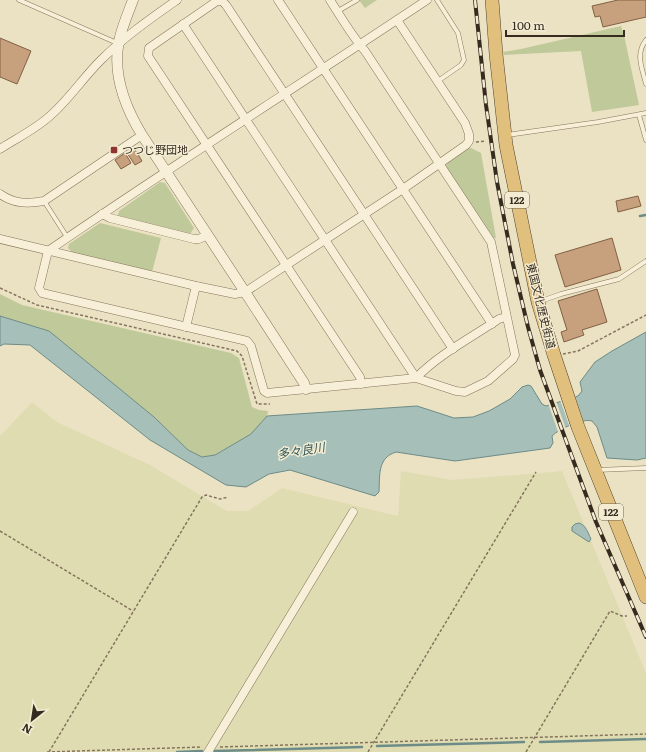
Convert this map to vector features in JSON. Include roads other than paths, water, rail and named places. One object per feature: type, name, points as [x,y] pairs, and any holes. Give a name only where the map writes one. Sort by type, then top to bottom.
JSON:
[{"type":"highway","name":"東国文化歴史街道","points":[[492,0],[504,135],[538,302],[554,356],[578,427],[646,597]]},
{"type":"street","points":[[133,0],[118,44],[120,86],[132,119],[304,383],[306,389]]},
{"type":"street","points":[[0,149],[27,133],[51,115],[100,61],[118,44],[133,31],[177,0]]},
{"type":"street","points":[[278,0],[492,324]]},
{"type":"street","points":[[330,0],[337,12],[359,44],[365,51],[440,163],[491,242],[515,355],[513,359],[488,381],[464,392],[456,391],[416,378],[268,393],[264,391],[252,346],[247,341],[42,293],[39,288],[48,251],[206,145],[246,120],[284,93],[359,44],[397,20],[427,0]]},
{"type":"street","points":[[361,384],[360,377],[148,56],[149,48],[217,1],[222,1],[226,5],[453,349]]},
{"type":"street","points":[[0,239],[196,286],[236,294],[245,292],[440,163],[466,145],[470,139],[465,123],[397,20]]},
{"type":"street","points":[[183,24],[416,378]]},
{"type":"street","points":[[0,194],[13,201],[27,204],[44,201],[142,136]]},
{"type":"street","points":[[102,214],[110,218],[194,239],[199,239],[208,235]]},
{"type":"street","points":[[186,327],[196,286]]},
{"type":"street","points":[[416,378],[424,370],[453,349],[499,319],[506,317]]},
{"type":"street","points":[[209,749],[353,512]]},
{"type":"lane","points":[[19,0],[118,44]]},
{"type":"lane","points":[[337,12],[357,0]]},
{"type":"lane","points":[[436,0],[458,33],[464,60],[461,65],[438,81]]},
{"type":"lane","points":[[646,40],[640,50],[646,84]]},
{"type":"lane","points":[[504,135],[598,122],[646,113]]},
{"type":"lane","points":[[640,115],[646,140]]},
{"type":"lane","points":[[44,201],[67,237]]},
{"type":"lane","points":[[538,302],[561,294],[619,279],[646,262]]},
{"type":"lane","points":[[594,470],[646,468]]},
{"type":"water","name":"多々良川","points":[[0,316],[49,331],[154,417],[188,450],[202,457],[215,455],[251,434],[267,416],[417,406],[454,418],[473,417],[489,411],[510,399],[522,387],[528,385],[531,386],[542,404],[546,406],[578,396],[582,391],[580,382],[595,362],[646,332],[646,458],[637,460],[607,458],[597,427],[592,421],[588,420],[565,427],[555,433],[552,436],[553,443],[550,448],[455,461],[396,452],[385,459],[383,463],[380,474],[379,492],[375,496],[290,470],[269,474],[246,487],[226,485],[150,440],[30,345],[4,344],[0,346]]},
{"type":"water","points":[[579,523],[585,527],[588,532],[591,539],[589,542],[572,531],[572,527]]},
{"type":"waterway","points":[[640,216],[646,215]]},
{"type":"waterway","points":[[540,742],[646,739]]},
{"type":"waterway","points":[[377,746],[524,742]]},
{"type":"waterway","points":[[215,751],[362,747]]},
{"type":"waterway","points":[[177,752],[202,751]]},
{"type":"railway","points":[[475,0],[486,105],[497,182],[513,264],[528,327],[540,370],[596,522],[646,637]]},
{"type":"place","name":"つつじ野団地","points":[[114,150]]}]
